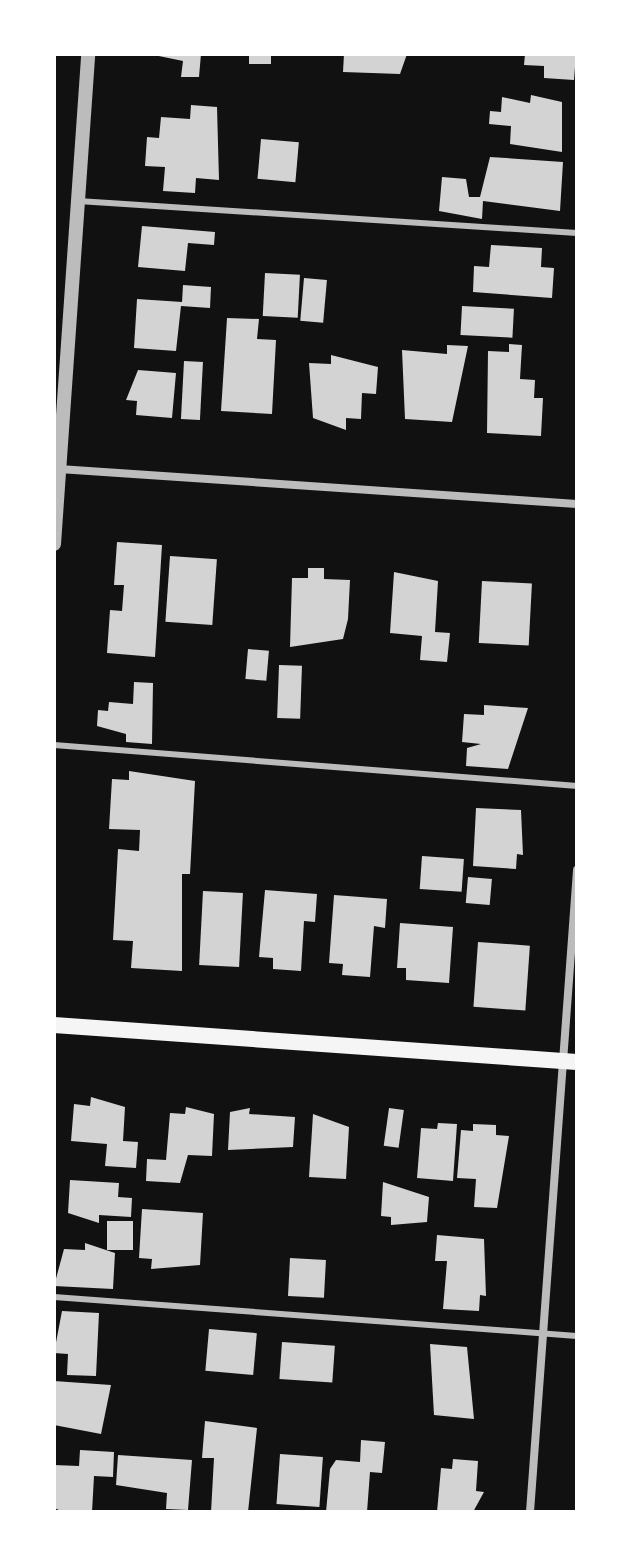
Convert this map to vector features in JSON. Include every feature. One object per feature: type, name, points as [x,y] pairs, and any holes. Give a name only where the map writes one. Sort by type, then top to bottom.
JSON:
[{"type":"main road","points":[[54,1025],[571,1062]]},
{"type":"street","points":[[54,544],[88,54]]},
{"type":"street","points":[[57,469],[577,504]]},
{"type":"street","points":[[530,1512],[543,1333],[571,1062],[577,870]]},
{"type":"lane","points":[[78,201],[577,233]]},
{"type":"lane","points":[[54,745],[577,786]]},
{"type":"lane","points":[[54,1297],[577,1336]]},
{"type":"building","points":[[149,54],[201,54],[199,77],[181,77],[183,61]]},
{"type":"building","points":[[249,54],[271,54],[271,64],[249,64]]},
{"type":"building","points":[[344,54],[407,54],[400,74],[343,72]]},
{"type":"building","points":[[525,54],[576,54],[574,80],[544,78],[544,66],[524,65]]},
{"type":"building","points":[[531,95],[562,102],[562,152],[510,144],[511,126],[489,124],[490,111],[501,112],[502,97],[530,103]]},
{"type":"building","points":[[191,105],[217,107],[219,180],[196,178],[195,193],[163,191],[165,167],[145,166],[147,137],[159,138],[161,117],[190,119]]},
{"type":"building","points":[[261,139],[299,142],[295,182],[258,179]]},
{"type":"building","points":[[490,157],[563,162],[560,211],[483,201],[482,219],[439,211],[442,177],[466,179],[469,197],[480,197]]},
{"type":"building","points":[[142,226],[215,232],[214,245],[188,243],[185,271],[138,267]]},
{"type":"building","points":[[491,245],[542,248],[541,267],[554,268],[552,298],[473,292],[474,266],[489,267]]},
{"type":"building","points":[[265,273],[300,275],[298,318],[263,316]]},
{"type":"building","points":[[304,278],[327,280],[323,323],[300,321]]},
{"type":"building","points":[[183,285],[211,287],[210,308],[181,306],[176,351],[134,348],[137,299],[182,302]]},
{"type":"building","points":[[462,306],[514,309],[512,338],[460,335]]},
{"type":"building","points":[[227,318],[259,319],[257,339],[276,340],[272,414],[221,411]]},
{"type":"building","points":[[509,344],[522,345],[520,379],[535,380],[534,398],[543,398],[541,436],[487,433],[488,351],[509,352]]},
{"type":"building","points":[[447,345],[468,346],[452,422],[405,419],[402,350],[447,354]]},
{"type":"building","points":[[331,355],[378,367],[376,394],[362,393],[361,419],[346,418],[346,430],[313,418],[309,363],[331,364]]},
{"type":"building","points":[[184,361],[203,362],[200,420],[181,419]]},
{"type":"building","points":[[138,370],[176,373],[172,418],[136,415],[137,401],[126,400]]},
{"type":"building","points":[[117,542],[162,545],[155,657],[107,653],[110,610],[122,611],[124,585],[114,585]]},
{"type":"building","points":[[170,556],[217,559],[212,625],[165,622]]},
{"type":"building","points":[[308,568],[324,568],[324,579],[350,580],[348,619],[343,639],[290,647],[292,578],[308,578]]},
{"type":"building","points":[[394,572],[438,581],[435,632],[450,633],[447,662],[420,660],[422,636],[390,633]]},
{"type":"building","points":[[482,581],[532,584],[529,646],[479,643]]},
{"type":"building","points":[[248,649],[269,651],[266,681],[245,679]]},
{"type":"building","points":[[279,665],[302,666],[300,719],[277,718]]},
{"type":"building","points":[[134,682],[153,683],[152,744],[126,742],[126,734],[97,726],[98,710],[108,711],[109,702],[133,704]]},
{"type":"building","points":[[484,705],[528,708],[508,769],[466,766],[467,748],[481,744],[462,742],[464,714],[484,715]]},
{"type":"building","points":[[129,771],[195,781],[190,874],[182,874],[182,971],[131,968],[133,941],[113,940],[118,849],[139,851],[140,830],[109,829],[112,779],[129,780]]},
{"type":"building","points":[[476,808],[521,810],[523,855],[517,854],[516,869],[473,866]]},
{"type":"building","points":[[422,856],[464,859],[462,892],[420,889]]},
{"type":"building","points":[[468,877],[492,879],[490,905],[466,903]]},
{"type":"building","points":[[265,890],[317,894],[315,922],[304,921],[301,971],[273,969],[273,958],[259,957]]},
{"type":"building","points":[[203,891],[243,893],[239,967],[199,965]]},
{"type":"building","points":[[334,895],[387,899],[385,928],[374,926],[370,977],[342,975],[343,964],[329,963]]},
{"type":"building","points":[[400,923],[453,927],[449,983],[406,980],[406,968],[397,968]]},
{"type":"building","points":[[478,942],[530,946],[525,1010],[473,1007]]},
{"type":"building","points":[[91,1097],[125,1107],[123,1141],[138,1142],[136,1168],[105,1166],[107,1144],[71,1141],[74,1104],[90,1106]]},
{"type":"building","points":[[186,1107],[214,1114],[212,1156],[188,1155],[180,1183],[146,1181],[147,1159],[166,1160],[170,1113],[185,1114]]},
{"type":"building","points":[[250,1108],[249,1114],[295,1117],[293,1147],[228,1150],[230,1112]]},
{"type":"building","points":[[389,1108],[404,1110],[399,1148],[384,1146]]},
{"type":"building","points":[[313,1114],[349,1127],[346,1179],[309,1177]]},
{"type":"building","points":[[438,1123],[457,1124],[453,1181],[417,1178],[421,1128],[437,1129]]},
{"type":"building","points":[[473,1124],[496,1125],[496,1135],[509,1136],[497,1208],[474,1207],[476,1179],[457,1178],[461,1130],[473,1131]]},
{"type":"building","points":[[70,1180],[119,1183],[118,1197],[132,1198],[131,1217],[99,1215],[99,1223],[68,1213]]},
{"type":"building","points":[[383,1182],[429,1197],[427,1222],[391,1225],[391,1217],[381,1216]]},
{"type":"building","points":[[142,1209],[203,1213],[200,1265],[151,1269],[152,1259],[139,1258]]},
{"type":"building","points":[[107,1221],[133,1221],[133,1250],[107,1250]]},
{"type":"building","points":[[437,1235],[484,1239],[486,1296],[480,1295],[479,1311],[443,1309],[447,1261],[435,1261]]},
{"type":"building","points":[[85,1243],[115,1253],[113,1289],[54,1286],[64,1249],[85,1250]]},
{"type":"building","points":[[290,1258],[326,1260],[324,1298],[288,1296]]},
{"type":"building","points":[[62,1311],[99,1313],[96,1376],[67,1375],[68,1354],[54,1353]]},
{"type":"building","points":[[209,1329],[257,1333],[253,1375],[205,1371]]},
{"type":"building","points":[[282,1342],[335,1346],[332,1383],[279,1379]]},
{"type":"building","points":[[430,1344],[467,1347],[474,1419],[434,1415]]},
{"type":"building","points":[[54,1381],[111,1385],[101,1434],[54,1425]]},
{"type":"building","points":[[205,1421],[257,1428],[248,1512],[211,1512],[214,1458],[202,1458]]},
{"type":"building","points":[[361,1440],[385,1442],[382,1473],[370,1472],[367,1512],[326,1512],[330,1469],[336,1460],[360,1462]]},
{"type":"building","points":[[80,1450],[114,1452],[113,1477],[94,1476],[92,1512],[64,1512],[54,1508],[54,1465],[79,1466]]},
{"type":"building","points":[[280,1454],[323,1457],[319,1507],[277,1504]]},
{"type":"building","points":[[118,1455],[192,1460],[188,1510],[166,1509],[167,1493],[116,1485]]},
{"type":"building","points":[[453,1459],[478,1461],[476,1491],[484,1492],[473,1512],[437,1512],[441,1468],[452,1469]]}]
